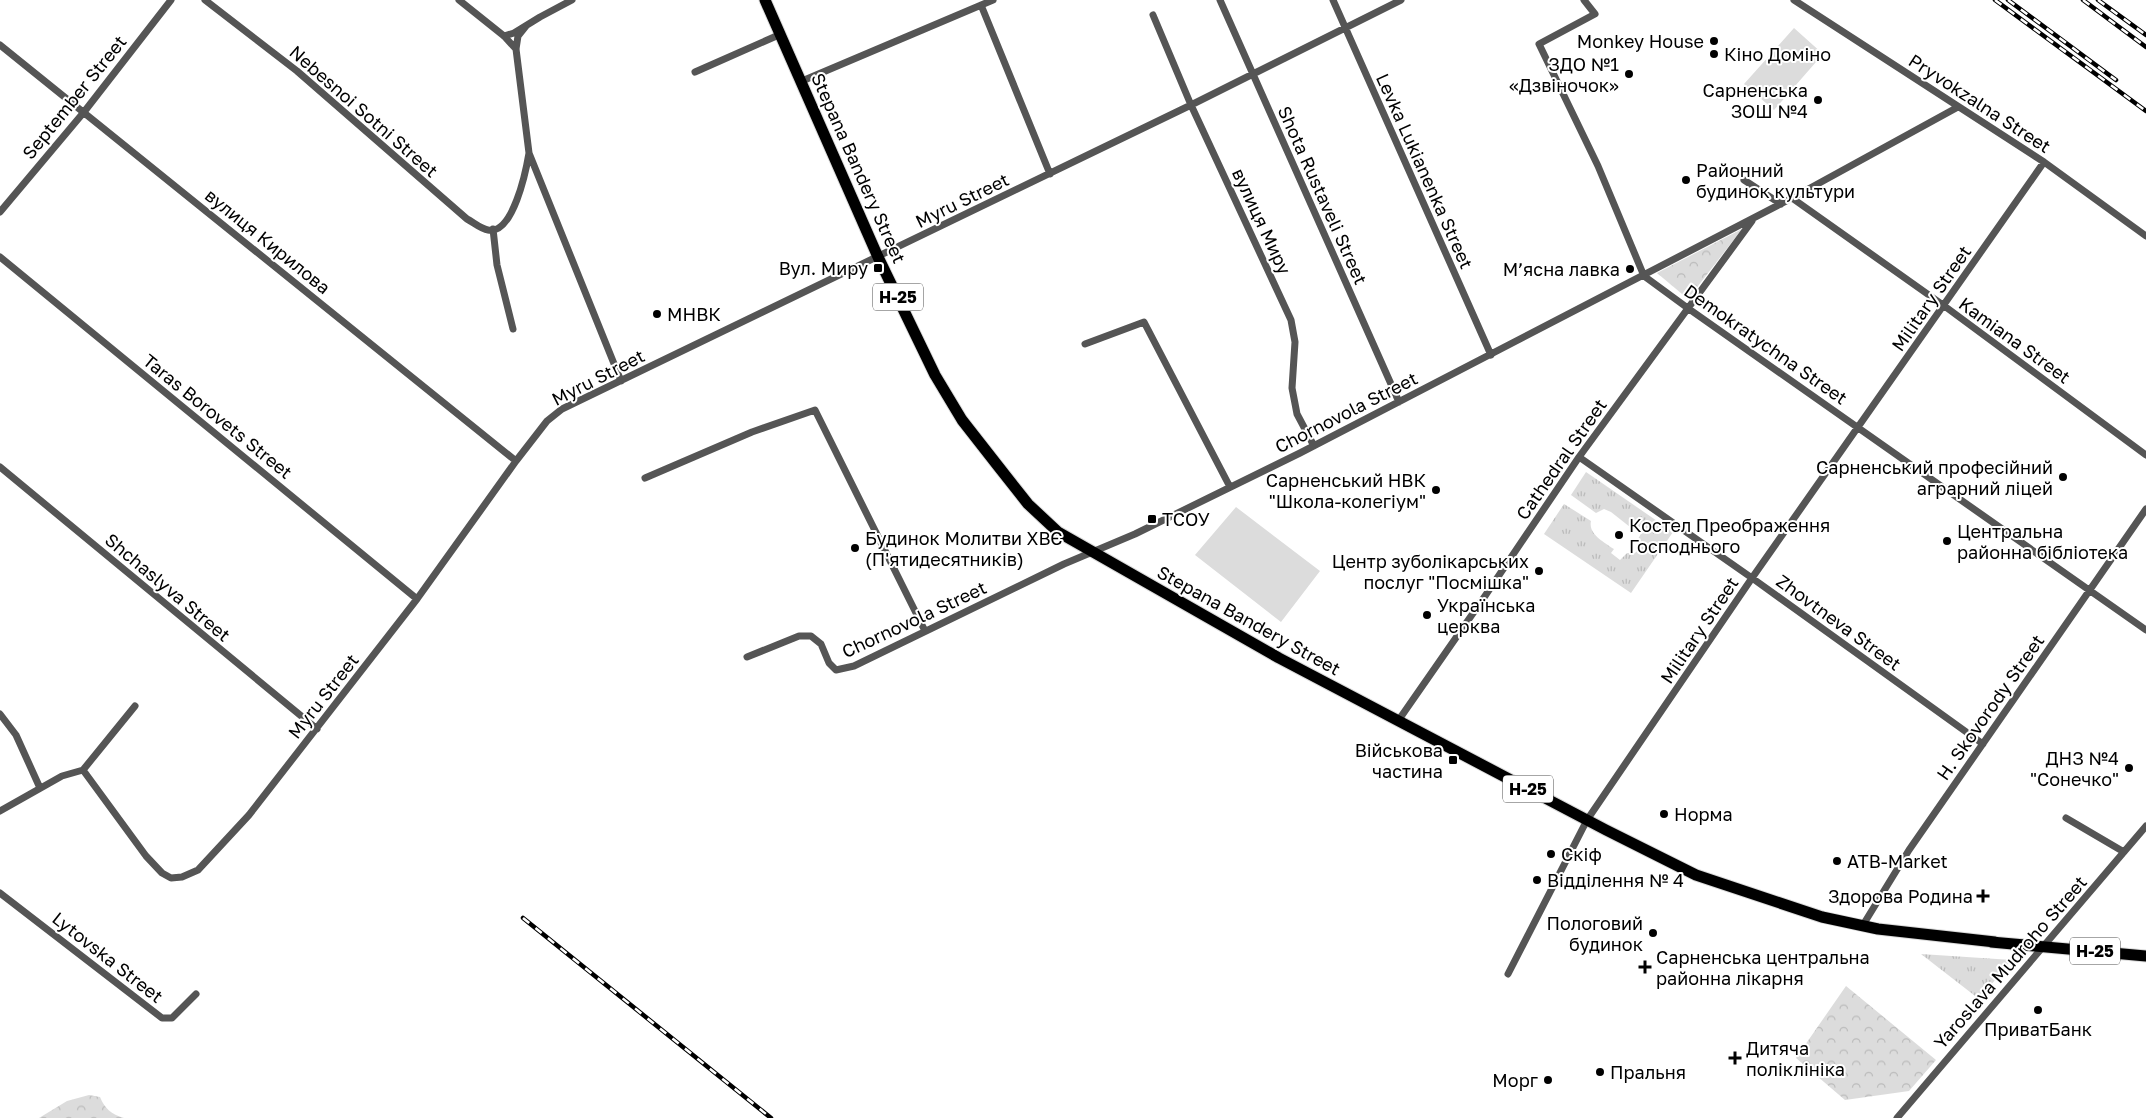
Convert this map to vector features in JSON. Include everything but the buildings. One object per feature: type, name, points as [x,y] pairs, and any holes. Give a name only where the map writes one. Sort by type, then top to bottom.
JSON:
[{"type":"main road","name":"Stepana Bandery Street","points":[[765,0],[878,257],[935,375],[962,420],[1028,504],[1058,532],[1280,658],[1586,820],[1696,875],[1822,917],[1863,925],[1993,942],[2146,956]]},
{"type":"street","name":"September Street","points":[[0,212],[84,112],[171,0]]},
{"type":"street","name":"Nebesnoi Sotni Street","points":[[205,0],[297,71],[467,219],[488,230],[493,229]]},
{"type":"street","points":[[459,0],[504,36],[516,49]]},
{"type":"street","points":[[504,36],[514,33],[540,16],[572,0]]},
{"type":"street","points":[[802,81],[992,0]]},
{"type":"street","name":"Shota Rustaveli Street","points":[[1220,0],[1399,402]]},
{"type":"street","name":"Levka Lukianenka Street","points":[[1332,0],[1490,355]]},
{"type":"street","name":"Myru Street","points":[[83,770],[156,867],[171,878],[182,877],[198,870],[249,815],[317,729],[417,599],[516,461],[547,421],[562,409],[1050,174],[1400,0]]},
{"type":"street","points":[[1531,48],[1595,14],[1584,0]]},
{"type":"street","name":"Pryvokzalna Street","points":[[1794,0],[2044,162],[2146,236]]},
{"type":"street","points":[[981,5],[1050,174]]},
{"type":"street","name":"вулиця Миру","points":[[1153,15],[1191,105],[1291,320],[1295,342],[1292,388],[1297,414],[1314,446]]},
{"type":"street","points":[[526,26],[518,36],[516,49],[529,153],[621,381]]},
{"type":"street","points":[[695,72],[781,34]]},
{"type":"street","points":[[1539,44],[1598,166],[1644,276]]},
{"type":"street","name":"вулиця Кирилова","points":[[0,45],[516,461]]},
{"type":"street","name":"Chornovola Street","points":[[747,657],[799,636],[811,636],[821,644],[829,663],[836,670],[845,669],[1092,552],[1135,534],[1314,446],[1754,219],[1958,107]]},
{"type":"street","points":[[513,329],[497,264],[493,229],[506,222],[524,181],[529,153]]},
{"type":"street","name":"Military Street","points":[[1508,974],[1586,820],[1752,578],[2044,162]]},
{"type":"street","points":[[524,181],[534,180],[541,183]]},
{"type":"street","points":[[1744,180],[1781,204]]},
{"type":"street","name":"Kamiana Street","points":[[1792,198],[1944,305],[2146,455]]},
{"type":"street","name":"Cathedral Street","points":[[1398,721],[1486,596],[1578,457],[1754,219]]},
{"type":"street","name":"Taras Borovets Street","points":[[0,257],[417,599]]},
{"type":"street","name":"Demokratychna Street","points":[[1644,276],[2146,630]]},
{"type":"street","points":[[1085,344],[1144,322],[1230,487]]},
{"type":"street","points":[[645,478],[752,432],[815,410],[925,631]]},
{"type":"street","name":"Zhovtneva Street","points":[[1578,457],[1752,578],[1983,744]]},
{"type":"street","name":"Shchaslyva Street","points":[[0,467],[317,729]]},
{"type":"street","name":"H. Skovorody Street","points":[[1863,925],[1909,850],[2146,509]]},
{"type":"street","points":[[0,811],[62,776],[83,770],[135,706]]},
{"type":"street","points":[[0,714],[16,734],[40,788]]},
{"type":"street","points":[[2066,818],[2124,852]]},
{"type":"street","name":"Yaroslava Mudroho Street","points":[[1897,1118],[2146,826]]},
{"type":"street","name":"Lytovska Street","points":[[0,892],[162,1018],[172,1018],[196,994]]},
{"type":"green space","points":[[1794,28],[1823,54],[1774,110],[1744,84]]},
{"type":"green space","points":[[1742,229],[1688,299],[1657,273]]},
{"type":"green space","points":[[1586,472],[1673,532],[1631,593],[1544,534],[1564,504],[1591,521],[1594,534],[1614,549],[1611,553],[1620,560],[1627,553],[1635,553],[1638,550],[1638,539],[1643,530],[1634,523],[1630,527],[1611,512],[1604,509],[1596,513],[1571,495]]},
{"type":"green space","points":[[1236,507],[1320,571],[1281,622],[1195,555]]},
{"type":"green space","points":[[1921,954],[2012,960],[1979,999]]},
{"type":"green space","points":[[1846,986],[1936,1060],[1909,1091],[1845,1100],[1796,1058]]},
{"type":"green space","points":[[89,1095],[100,1097],[109,1110],[115,1115],[124,1118],[39,1118],[67,1101]]},
{"type":"railway","points":[[1995,0],[2146,111]]},
{"type":"railway","points":[[2008,0],[2116,80]]},
{"type":"railway","points":[[2083,0],[2146,47]]},
{"type":"railway","points":[[2098,0],[2146,35]]},
{"type":"railway","points":[[523,918],[771,1118]]},
{"type":"place","name":"Monkey House","points":[[1714,41]]},
{"type":"place","name":"Кіно Доміно","points":[[1714,54]]},
{"type":"place","name":"ЗДО №1 «Дзвіночок»","points":[[1629,74]]},
{"type":"place","name":"Сарненська ЗОШ №4","points":[[1818,100]]},
{"type":"place","name":"Районний будинок культури","points":[[1686,180]]},
{"type":"place","name":"Вул. Миру","points":[[878,268]]},
{"type":"place","name":"Мʼясна лавка","points":[[1630,269]]},
{"type":"place","name":"МНВК","points":[[657,314]]},
{"type":"place","name":"Сарненський професійний аграрний ліцей","points":[[2063,477]]},
{"type":"place","name":"Сарненський НВК \"Школа-колегіум\"","points":[[1436,490]]},
{"type":"place","name":"ТСОУ","points":[[1152,519]]},
{"type":"place","name":"Костел Преображення Господнього","points":[[1619,535]]},
{"type":"place","name":"Центральна районна бібліотека","points":[[1947,541]]},
{"type":"place","name":"Будинок Молитви ХВЄ (П'ятидесятників)","points":[[855,548]]},
{"type":"place","name":"Центр зуболікарських послуг \"Посмішка\"","points":[[1539,571]]},
{"type":"place","name":"Українська церква","points":[[1427,615]]},
{"type":"place","name":"Військова частина","points":[[1453,760]]},
{"type":"place","name":"ДНЗ №4 \"Сонечко\"","points":[[2129,768]]},
{"type":"place","name":"Норма","points":[[1664,814]]},
{"type":"place","name":"Скіф","points":[[1551,854]]},
{"type":"place","name":"ATB-Market","points":[[1837,861]]},
{"type":"place","name":"Відділення № 4","points":[[1537,880]]},
{"type":"place","name":"Здорова Родина","points":[[1983,896]]},
{"type":"place","name":"Пологовий будинок","points":[[1653,933]]},
{"type":"place","name":"Сарненська центральна районна лікарня","points":[[1645,967]]},
{"type":"place","name":"ПриватБанк","points":[[2038,1010]]},
{"type":"place","name":"Дитяча поліклініка","points":[[1735,1058]]},
{"type":"place","name":"Пральня","points":[[1600,1072]]},
{"type":"place","name":"Морг","points":[[1548,1080]]}]
